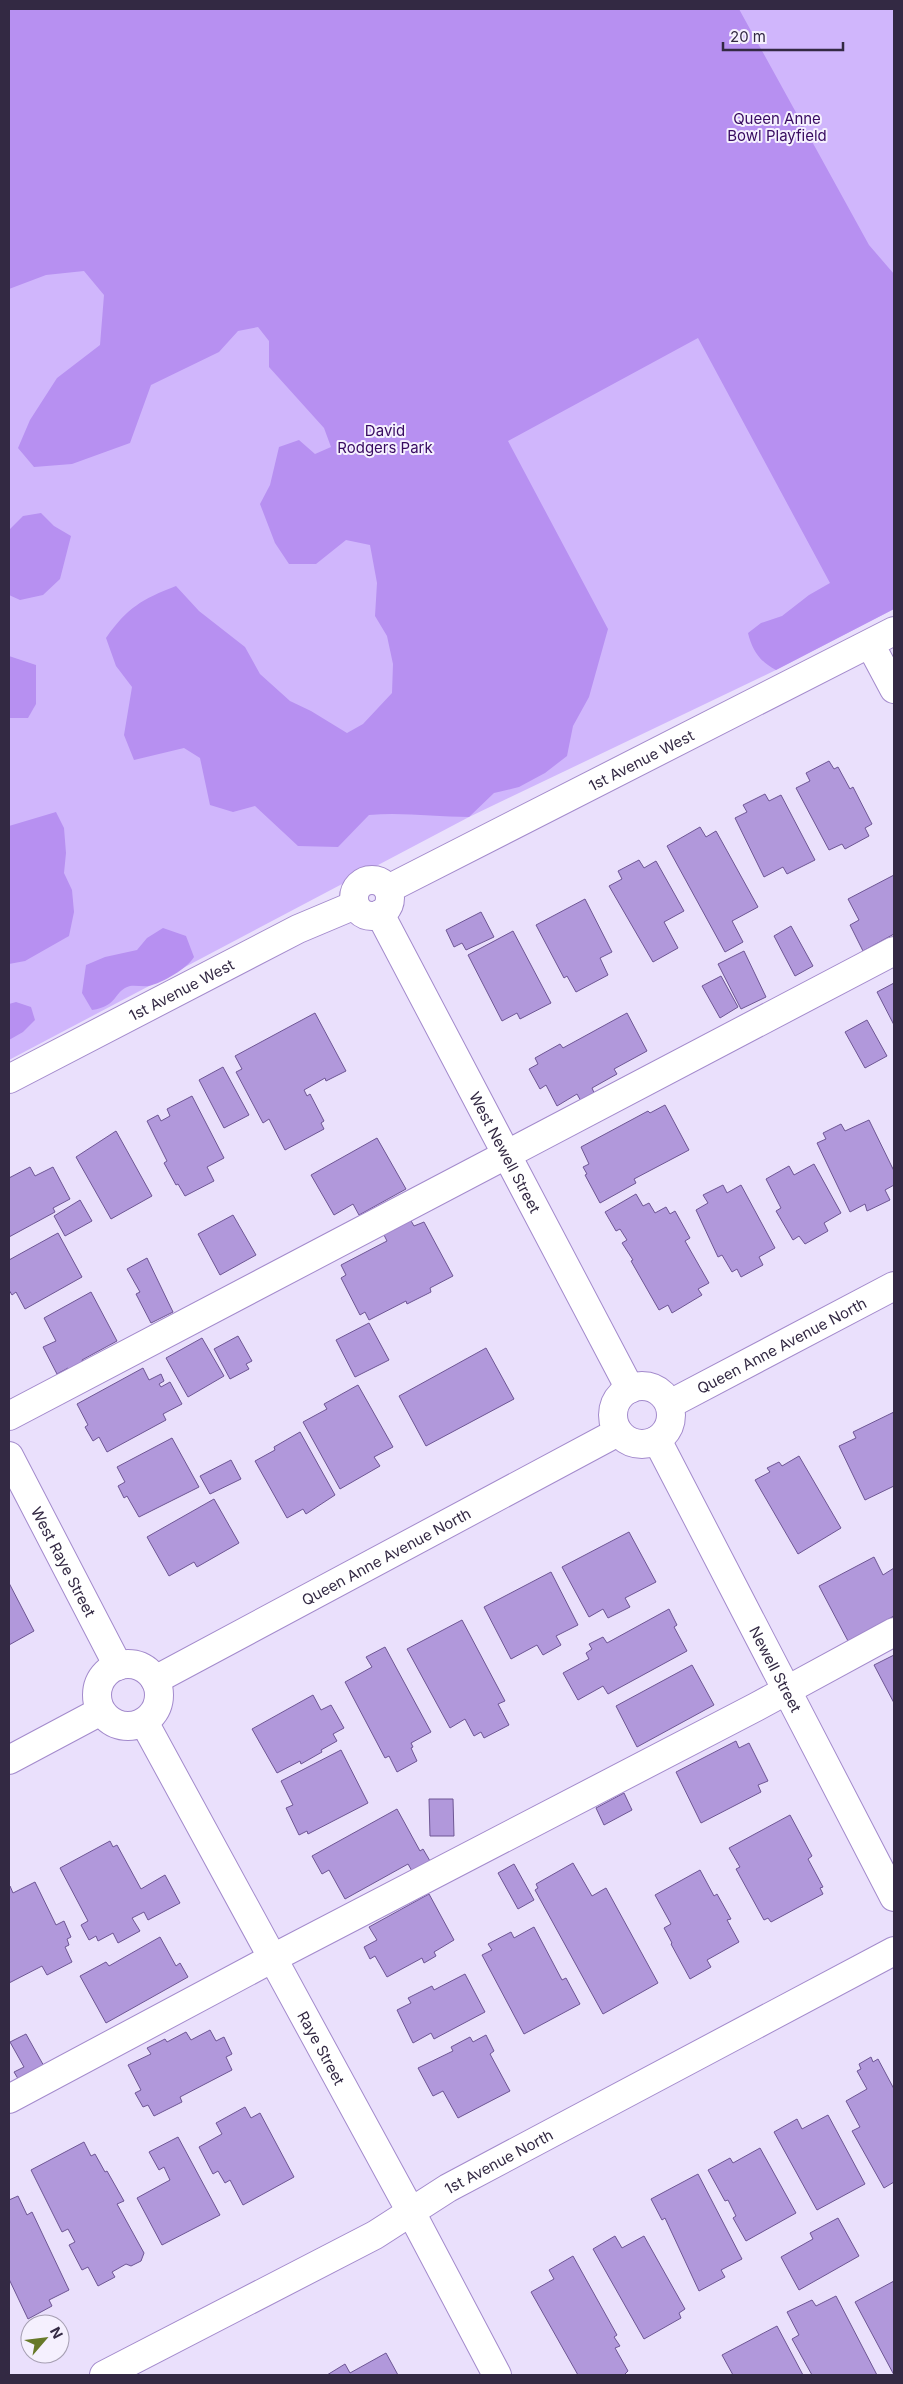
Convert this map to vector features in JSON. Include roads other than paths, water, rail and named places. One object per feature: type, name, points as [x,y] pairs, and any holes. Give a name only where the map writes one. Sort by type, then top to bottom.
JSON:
[{"type":"street","name":"1st Avenue West","points":[[9,1079],[298,929],[374,903],[894,631]]},
{"type":"street","points":[[870,644],[894,689]]},
{"type":"street","name":"West Newell Street","points":[[374,903],[630,1389]]},
{"type":"street","points":[[9,1416],[894,951]]},
{"type":"street","name":"Queen Anne Avenue North","points":[[670,1404],[894,1286]]},
{"type":"street","points":[[643,1386],[653,1388],[661,1393],[670,1404],[672,1420],[668,1430],[657,1440],[643,1445],[633,1443],[618,1432],[614,1424],[615,1405],[619,1397],[630,1389],[643,1386]]},
{"type":"street","name":"Queen Anne Avenue North","points":[[155,1680],[618,1432]]},
{"type":"street","name":"Newell Street","points":[[657,1440],[894,1897]]},
{"type":"street","name":"West Raye Street","points":[[9,1456],[118,1666]]},
{"type":"street","points":[[9,2099],[273,1958],[786,1691],[894,1632]]},
{"type":"street","points":[[130,1664],[139,1666],[149,1672],[155,1680],[159,1689],[159,1700],[156,1710],[144,1722],[130,1727],[119,1726],[110,1721],[101,1711],[97,1696],[98,1686],[103,1676],[118,1666],[130,1664]]},
{"type":"street","points":[[9,1760],[101,1711]]},
{"type":"street","name":"Raye Street","points":[[144,1722],[411,2212],[497,2375]]},
{"type":"street","name":"1st Avenue North","points":[[104,2375],[374,2235],[448,2188],[894,1951]]},
{"type":"park label","name":"Queen Anne Bowl Playfield","points":[[777,126]]},
{"type":"park label","name":"David Rodgers Park","points":[[385,438]]}]
